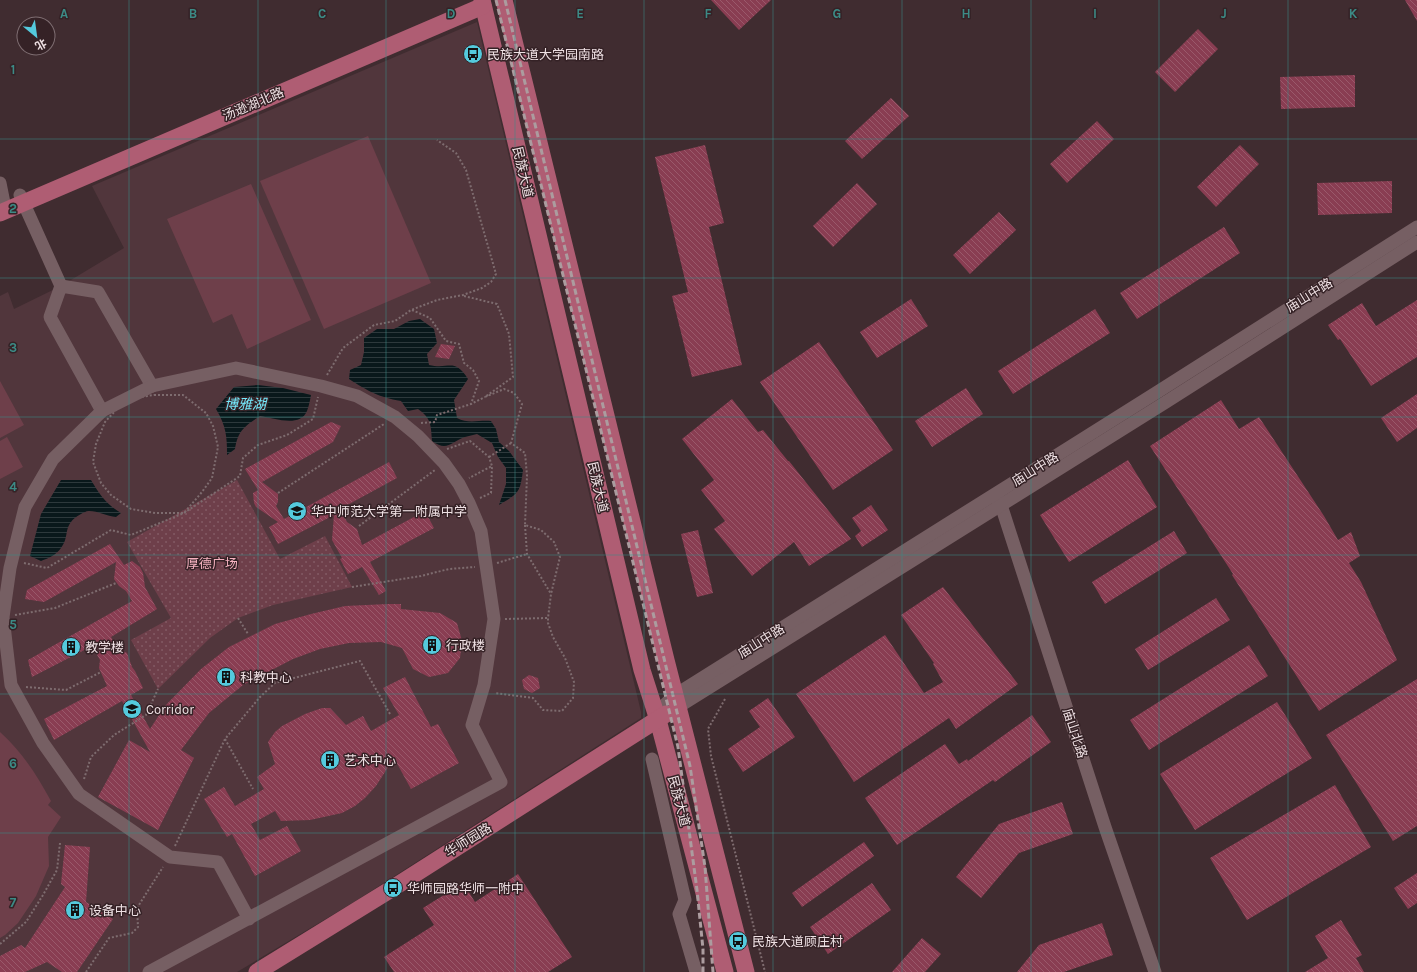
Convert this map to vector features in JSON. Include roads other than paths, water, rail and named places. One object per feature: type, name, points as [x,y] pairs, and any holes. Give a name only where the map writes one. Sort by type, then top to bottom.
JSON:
[{"type":"main road","name":"民族大道","points":[[505,1],[677,701],[746,972]]},
{"type":"main road","name":"汤逊湖北路","points":[[3,207],[478,2]]},
{"type":"main road","name":"民族大道","points":[[478,2],[642,670],[657,716],[725,972]]},
{"type":"main road","name":"华师园路","points":[[257,972],[400,884],[657,716],[677,701]]},
{"type":"street","name":"汤逊湖北路","points":[[478,2],[505,1]]},
{"type":"street","points":[[0,184],[3,207]]},
{"type":"street","points":[[21,199],[61,286],[50,317],[102,411]]},
{"type":"street","name":"庙山中路","points":[[998,499],[1417,227]]},
{"type":"street","name":"庙山中路","points":[[677,701],[998,499],[1417,242]]},
{"type":"street","points":[[61,286],[98,292],[152,386]]},
{"type":"street","points":[[149,972],[249,919],[501,782],[472,725],[484,686],[494,619],[481,531],[470,503],[459,484],[444,463],[418,436],[395,417],[357,396],[321,386],[236,368],[152,386],[102,411],[53,459],[25,507],[12,559],[3,617],[11,685],[44,743],[79,794],[170,857],[218,862],[249,919]]},
{"type":"street","name":"庙山北路","points":[[998,499],[1105,827],[1155,972]]},
{"type":"street","points":[[652,759],[686,900],[679,914],[696,972]]},
{"type":"water","points":[[420,319],[434,329],[437,343],[427,354],[429,365],[455,366],[463,372],[468,379],[454,400],[457,418],[469,421],[491,421],[496,429],[499,442],[509,451],[523,470],[521,483],[515,495],[499,505],[506,484],[506,468],[498,457],[492,443],[477,434],[465,437],[445,446],[437,444],[432,441],[430,422],[418,409],[408,411],[401,401],[386,398],[374,393],[349,379],[350,370],[361,365],[364,352],[364,338],[377,329],[394,329],[409,321]]},
{"type":"water","name":"博雅湖","points":[[258,385],[283,388],[311,395],[307,411],[304,416],[293,421],[260,416],[243,429],[238,437],[235,449],[227,455],[225,431],[216,409],[234,387]]},
{"type":"water","points":[[61,480],[91,480],[104,499],[121,513],[116,517],[92,511],[87,511],[81,514],[71,522],[66,539],[57,553],[41,561],[30,556],[41,514]]},
{"type":"railway","points":[[496,0],[678,747],[697,890],[703,949],[703,972]]},
{"type":"railway","points":[[505,0],[690,766],[705,867],[713,972]]},
{"type":"place","name":"民族大道大学园南路","points":[[473,54]]},
{"type":"place","name":"华中师范大学第一附属中学","points":[[297,511]]},
{"type":"place","name":"行政楼","points":[[432,645]]},
{"type":"place","name":"教学楼","points":[[71,647]]},
{"type":"place","name":"科教中心","points":[[226,677]]},
{"type":"place","name":"Corridor","points":[[132,709]]},
{"type":"place","name":"艺术中心","points":[[330,760]]},
{"type":"place","name":"华师园路华师一附中","points":[[393,888]]},
{"type":"place","name":"设备中心","points":[[75,910]]},
{"type":"place","name":"民族大道顾庄村","points":[[738,941]]},
{"type":"park label","name":"厚德广场","points":[[212,563]]}]
